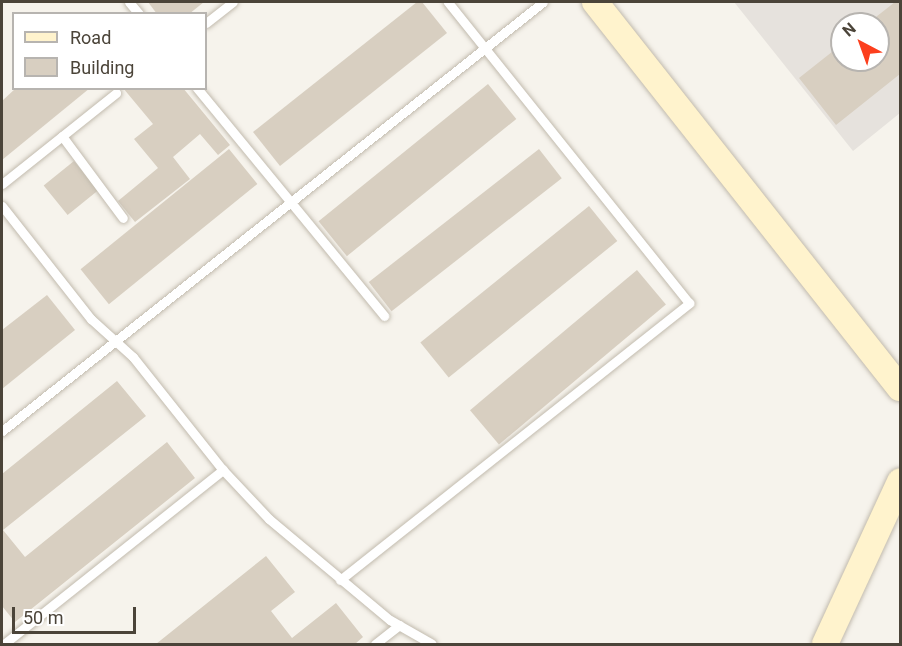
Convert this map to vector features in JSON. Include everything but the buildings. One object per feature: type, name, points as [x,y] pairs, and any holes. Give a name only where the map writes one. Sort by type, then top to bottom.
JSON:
[{"type":"street","points":[[595,2],[900,388]]},
{"type":"street","points":[[825,645],[900,482]]},
{"type":"lane","points":[[207,22],[232,2]]},
{"type":"lane","points":[[340,580],[688,303],[448,2]]},
{"type":"lane","points":[[2,431],[543,2]]},
{"type":"lane","points":[[199,90],[384,316]]},
{"type":"lane","points":[[2,184],[116,93]]},
{"type":"lane","points":[[63,136],[123,218]]},
{"type":"lane","points":[[2,206],[91,319],[133,357],[223,470],[269,519],[340,580],[399,625],[432,645]]},
{"type":"lane","points":[[4,645],[223,470]]},
{"type":"lane","points":[[375,645],[399,625]]},
{"type":"shaded area","points":[[734,2],[900,2],[900,113],[853,151]]}]
